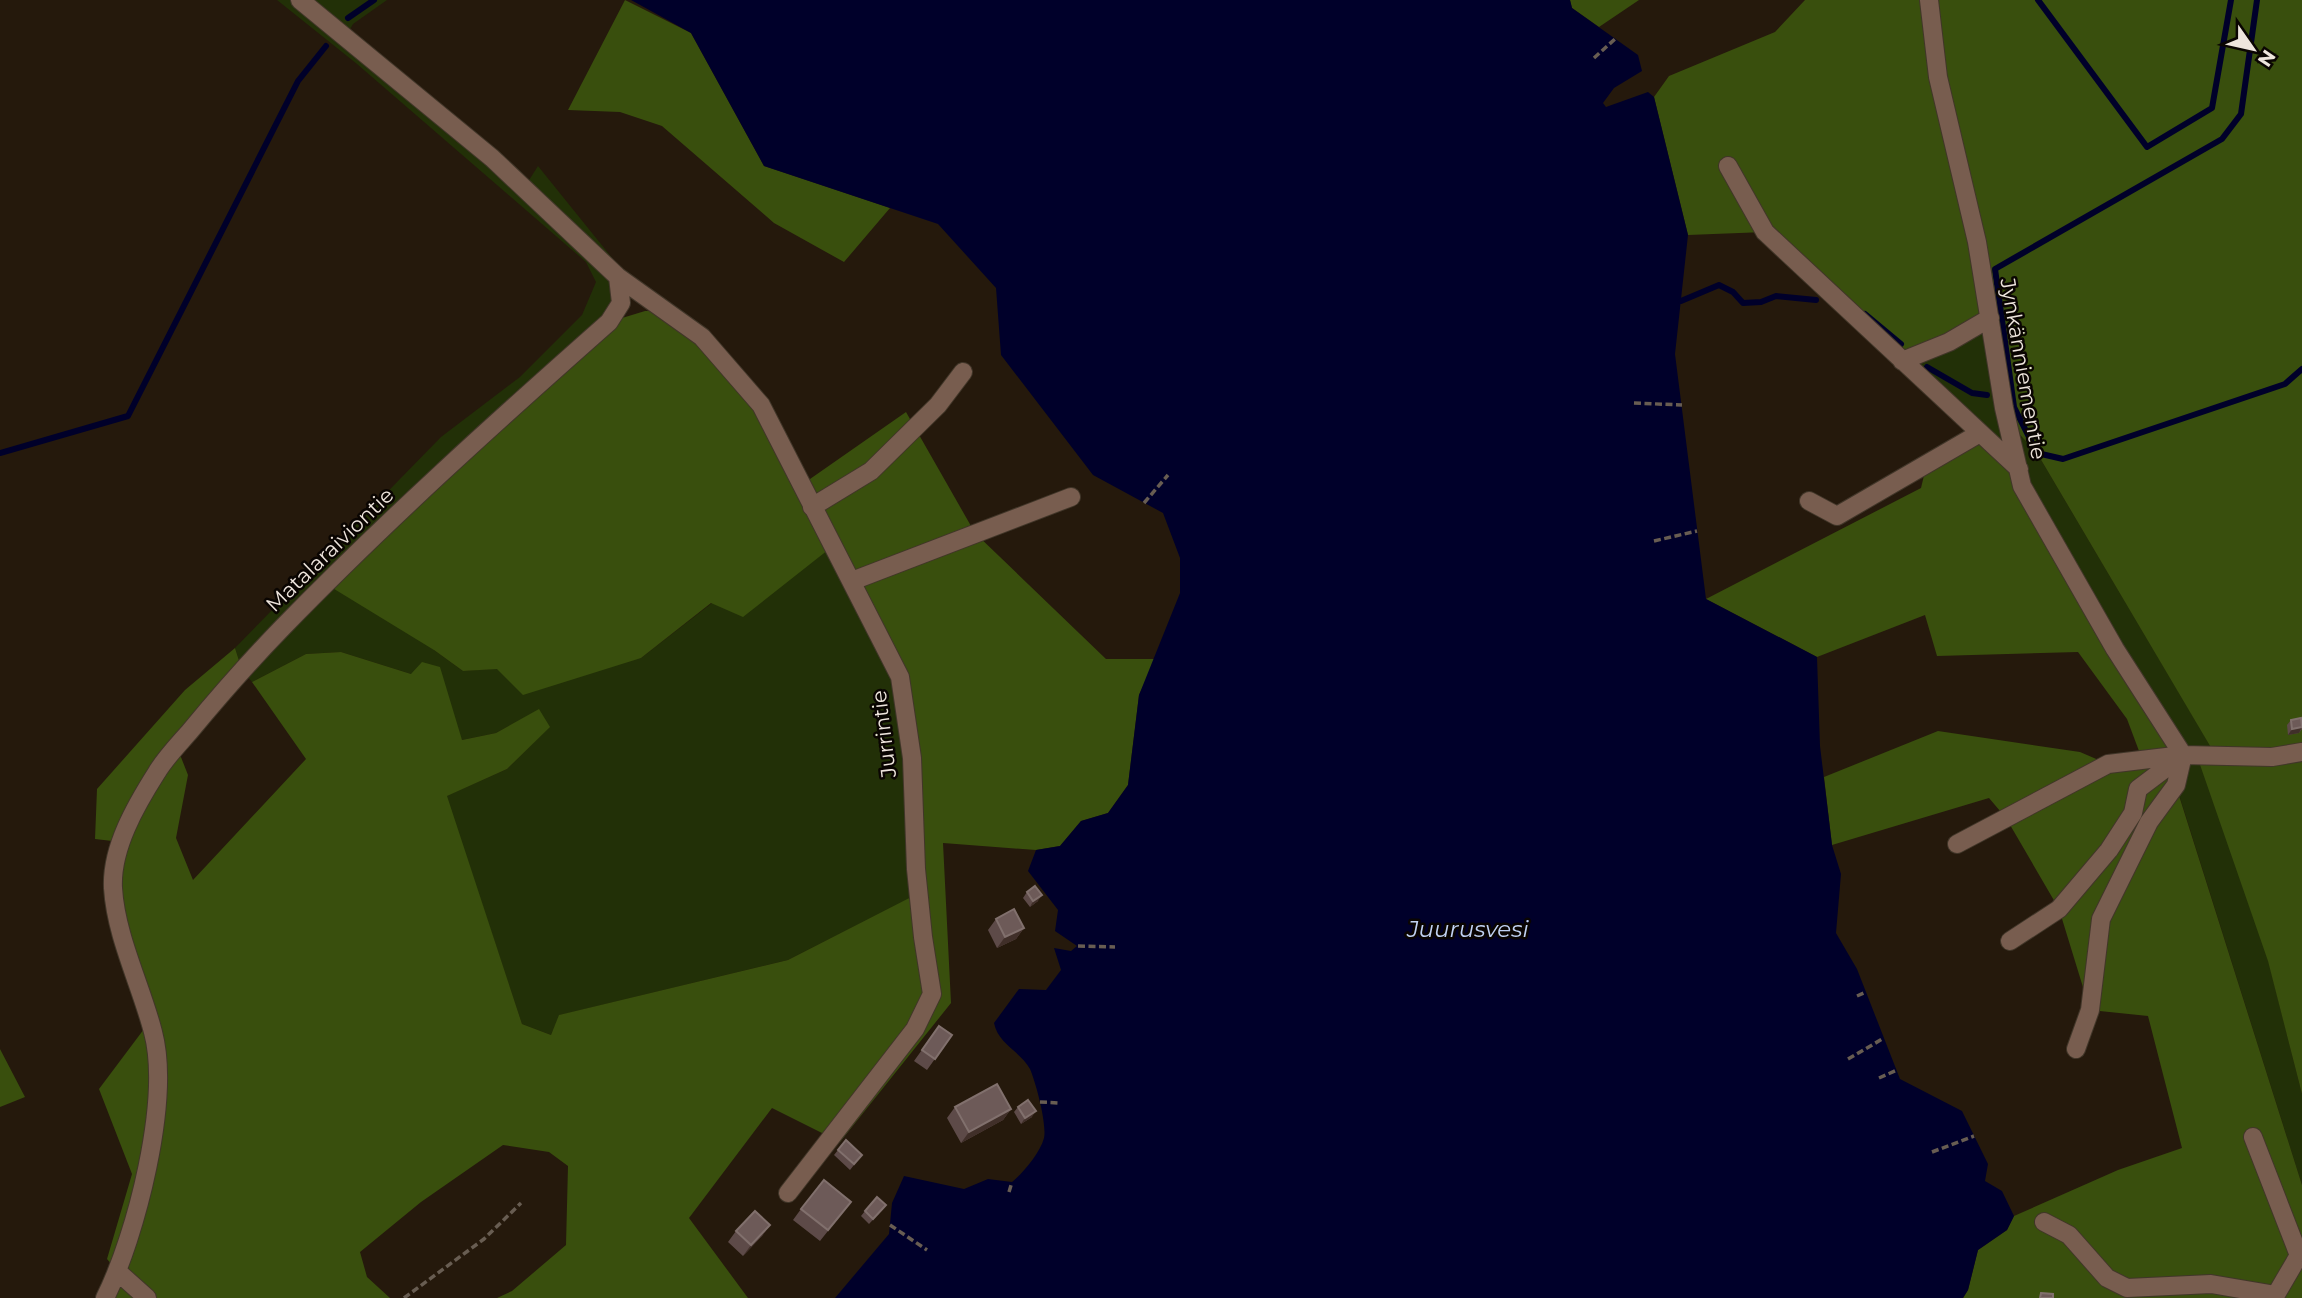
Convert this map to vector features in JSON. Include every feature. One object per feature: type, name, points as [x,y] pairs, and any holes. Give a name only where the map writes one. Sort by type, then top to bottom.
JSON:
[{"type":"street","points":[[300,0],[492,158],[618,277]]},
{"type":"street","name":"Jynkänniementie","points":[[1929,0],[1938,77],[1977,242],[2004,408],[2022,486],[2115,649],[2183,755]]},
{"type":"street","points":[[1728,166],[1765,232],[2019,469]]},
{"type":"street","name":"Jurrintie","points":[[618,277],[702,337],[761,405],[900,677],[912,758],[916,869],[932,994],[915,1028],[788,1193]]},
{"type":"street","name":"Matalaraiviontie","points":[[105,1298],[118,1272],[143,1182],[158,1100],[154,1035],[125,943],[113,887],[121,841],[137,805],[158,769],[231,681],[316,593],[456,460],[609,322],[621,303],[618,277]]},
{"type":"street","points":[[1902,360],[1949,342],[1990,318]]},
{"type":"street","points":[[812,507],[871,471],[938,405],[963,372]]},
{"type":"street","points":[[1809,501],[1837,516],[1980,433]]},
{"type":"street","points":[[852,581],[1071,497]]},
{"type":"street","points":[[1957,844],[2108,764],[2183,755],[2272,757],[2302,751]]},
{"type":"street","points":[[2010,941],[2059,909],[2109,850],[2133,813],[2138,789],[2183,755]]},
{"type":"street","points":[[2076,1049],[2090,1010],[2101,919],[2149,822],[2176,785],[2183,755]]},
{"type":"street","points":[[2044,1222],[2069,1235],[2107,1278],[2127,1288],[2211,1284],[2275,1296],[2300,1252],[2253,1137]]},
{"type":"street","points":[[118,1272],[147,1298]]},
{"type":"path","points":[[1594,58],[1615,39]]},
{"type":"path","points":[[1634,403],[1682,405]]},
{"type":"path","points":[[1144,503],[1168,475]]},
{"type":"path","points":[[1654,541],[1698,531]]},
{"type":"path","points":[[1078,946],[1115,947]]},
{"type":"path","points":[[1857,996],[1866,992]]},
{"type":"path","points":[[1848,1059],[1884,1038]]},
{"type":"path","points":[[1879,1078],[1897,1070]]},
{"type":"path","points":[[1040,1102],[1059,1103]]},
{"type":"path","points":[[1932,1152],[1974,1136]]},
{"type":"path","points":[[1009,1192],[1012,1182]]},
{"type":"path","points":[[404,1298],[484,1239],[521,1203]]},
{"type":"path","points":[[890,1225],[927,1250]]},
{"type":"green space","points":[[277,0],[387,0],[353,24],[345,38],[524,188],[538,166],[613,259],[621,303],[434,650],[463,671],[641,658],[712,603],[833,545],[900,677],[920,893],[788,960],[560,1015],[551,1035],[522,1024],[446,796],[507,769],[549,727],[539,710],[496,733],[462,740],[411,674],[341,652],[306,654],[252,682],[242,670],[235,648],[441,437],[520,377],[582,315],[596,282],[586,262],[357,64]]},
{"type":"green space","points":[[625,0],[691,33],[764,166],[890,208],[844,262],[774,223],[662,126],[620,112],[568,110]]},
{"type":"green space","points":[[1570,0],[1639,0],[1599,27],[1572,8]]},
{"type":"green space","points":[[1805,0],[2302,0],[2302,1094],[2268,961],[2197,756],[2216,756],[2037,453],[2008,422],[1990,319],[1902,361],[1765,232],[1688,235],[1654,97],[1669,76],[1775,32]]},
{"type":"green space","points":[[645,311],[666,311],[761,405],[799,480],[810,479],[906,412],[975,533],[1106,659],[1156,659],[1139,695],[1128,785],[1108,813],[1081,821],[1060,846],[1036,850],[943,843],[951,1003],[840,1142],[772,1108],[689,1218],[748,1298],[497,1298],[512,1291],[566,1245],[568,1166],[549,1152],[503,1145],[421,1202],[360,1252],[367,1277],[390,1298],[105,1298],[118,1272],[107,1259],[132,1174],[99,1089],[150,1021],[113,887],[121,842],[95,839],[97,789],[185,690],[235,648],[242,670],[177,747],[188,775],[176,838],[193,880],[306,759],[252,682],[306,654],[341,652],[411,674],[422,662],[440,667],[462,740],[496,733],[539,709],[550,727],[507,769],[447,796],[522,1024],[551,1035],[559,1015],[788,960],[919,893],[900,677],[833,546],[743,617],[711,603],[641,658],[523,695],[497,669],[463,671],[434,650],[326,584],[609,322]]},
{"type":"green space","points":[[1990,318],[2008,422],[2037,453],[2217,757],[2302,1094],[2302,1185],[2176,785],[2022,486],[1902,361]]},
{"type":"green space","points":[[1980,433],[2019,469],[2183,755],[2176,786],[2302,1185],[2302,1298],[1963,1298],[1968,1290],[1978,1250],[2007,1230],[2014,1216],[2118,1170],[2182,1148],[2148,1016],[2090,1010],[2059,909],[2006,818],[1989,798],[1832,845],[1824,777],[1938,731],[2080,752],[2108,764],[2142,759],[2127,719],[2078,652],[1937,656],[1925,615],[1817,657],[1706,599],[1921,488],[1927,463]]},
{"type":"green space","points":[[0,1049],[25,1097],[0,1107]]},
{"type":"water","name":"Juurusvesi","points":[[631,0],[1570,0],[1572,8],[1638,55],[1642,71],[1614,88],[1603,103],[1606,107],[1648,92],[1654,97],[1688,235],[1675,354],[1706,599],[1817,657],[1820,746],[1832,845],[1841,874],[1836,933],[1857,969],[1900,1079],[1962,1111],[1988,1164],[1985,1181],[2002,1191],[2014,1216],[2007,1230],[1978,1250],[1968,1290],[1963,1298],[835,1298],[889,1234],[892,1203],[904,1176],[964,1189],[988,1179],[1012,1182],[1031,1162],[1042,1144],[1045,1132],[1038,1093],[1030,1069],[1000,1037],[994,1023],[1019,989],[1046,990],[1061,970],[1054,948],[1071,951],[1077,946],[1055,931],[1058,910],[1028,871],[1036,850],[1060,846],[1081,821],[1108,813],[1128,785],[1139,695],[1180,593],[1180,558],[1163,513],[1093,475],[1001,355],[996,288],[938,224],[764,166],[691,33]]},
{"type":"building","points":[[2301,718],[2302,727],[2292,729],[2291,720]]},
{"type":"building","points":[[1035,886],[1042,895],[1033,901],[1027,892]]},
{"type":"building","points":[[1014,909],[1024,928],[1005,937],[996,919]]},
{"type":"building","points":[[939,1026],[952,1035],[935,1059],[922,1050]]},
{"type":"building","points":[[997,1084],[1011,1109],[969,1132],[955,1107]]},
{"type":"building","points":[[1028,1100],[1036,1111],[1025,1118],[1018,1107]]},
{"type":"building","points":[[846,1140],[862,1155],[854,1164],[838,1150]]},
{"type":"building","points":[[824,1180],[851,1202],[828,1230],[801,1209]]},
{"type":"building","points":[[877,1197],[886,1205],[873,1219],[865,1211]]},
{"type":"building","points":[[755,1211],[770,1225],[751,1245],[736,1231]]},
{"type":"building","points":[[2041,1293],[2053,1294],[2053,1298],[2040,1298]]},
{"type":"waterway","points":[[348,18],[374,0]]},
{"type":"waterway","points":[[2038,0],[2147,147],[2212,108],[2231,0]]},
{"type":"waterway","points":[[2257,0],[2241,114],[2222,139],[1995,269],[2014,407],[2037,453],[2063,459],[2285,384],[2302,369]]},
{"type":"waterway","points":[[0,453],[128,416],[298,81],[326,46]]},
{"type":"waterway","points":[[1681,301],[1719,285],[1733,292],[1743,303],[1761,302],[1776,296],[1816,300]]},
{"type":"waterway","points":[[1865,314],[1901,344]]},
{"type":"waterway","points":[[1927,367],[1972,393],[1987,395]]}]
